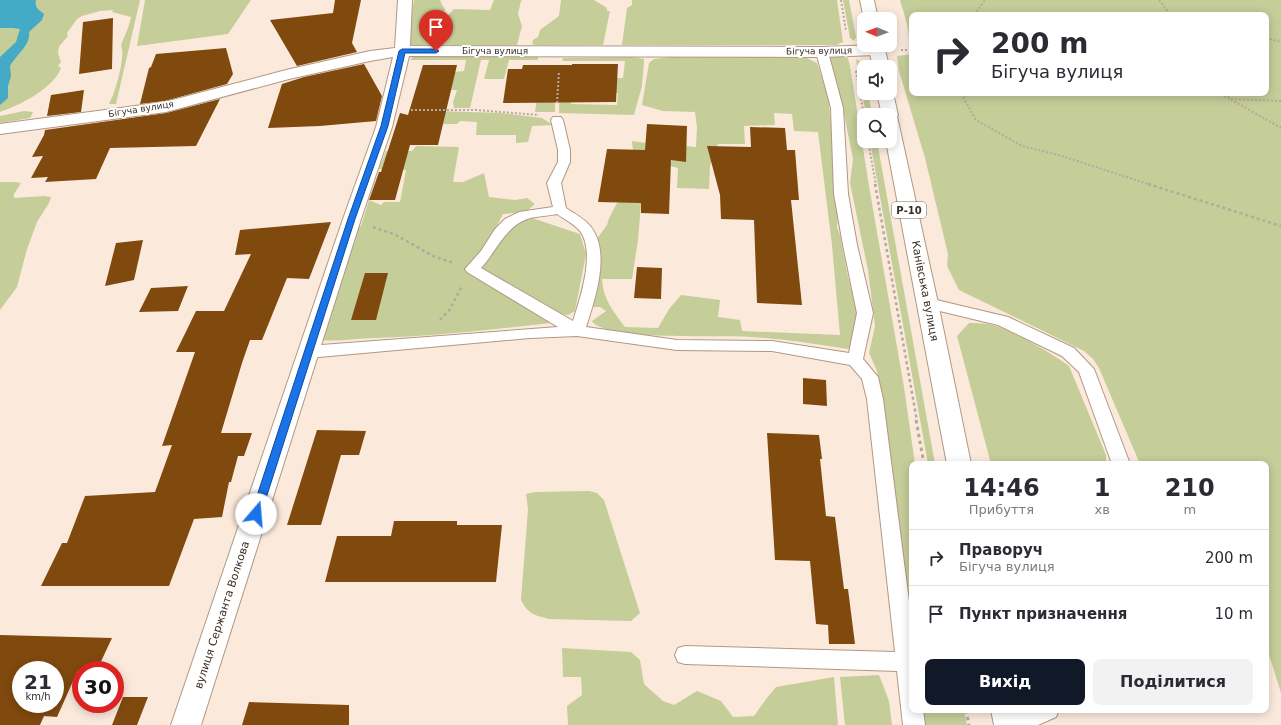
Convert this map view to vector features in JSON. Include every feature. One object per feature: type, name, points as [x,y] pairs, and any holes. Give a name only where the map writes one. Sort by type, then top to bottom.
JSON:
[{"type":"street","name":"вулиця Сержанта Волкова","points":[[186,725],[308,352],[384,126],[402,51],[405,0]]},
{"type":"street","points":[[867,0],[870,12]]},
{"type":"street","name":"Бігуча вулиця","points":[[0,129],[166,107],[301,72],[370,56],[402,51],[822,52],[857,49]]},
{"type":"street","name":"Канівська вулиця","points":[[897,148],[958,461]]},
{"type":"street","points":[[1007,713],[1009,725]]},
{"type":"lane","points":[[822,52],[837,108],[841,194],[850,245],[865,313],[856,360]]},
{"type":"lane","points":[[557,120],[564,150],[564,162],[554,183],[560,210],[587,230],[592,246],[593,267],[590,290],[577,331]]},
{"type":"lane","points":[[560,210],[524,216],[510,222],[500,232],[486,254],[472,270],[577,331]]},
{"type":"lane","points":[[928,303],[1002,322],[1068,352],[1086,369],[1120,461]]},
{"type":"lane","points":[[308,352],[530,333],[577,331],[677,345],[772,346],[856,360],[870,377],[875,399],[909,662],[685,655]]},
{"type":"lane","points":[[912,713],[914,725]]},
{"type":"lane","points":[[1013,725],[1041,713]]},
{"type":"path","points":[[976,12],[984,0]]},
{"type":"path","points":[[1159,0],[1169,12]]},
{"type":"path","points":[[1269,39],[1281,42]]},
{"type":"path","points":[[388,110],[508,112],[542,115],[557,120],[558,83],[562,52]]},
{"type":"path","points":[[964,96],[976,120],[1022,146],[1062,156],[1281,226]]},
{"type":"path","points":[[1224,96],[1281,128]]},
{"type":"path","points":[[1230,99],[1281,101]]},
{"type":"path","points":[[869,148],[923,461]]},
{"type":"path","points":[[352,219],[396,235],[434,256],[472,270],[450,309],[439,321],[409,343]]},
{"type":"path","points":[[967,713],[969,725]]},
{"type":"green space","points":[[0,0],[140,0],[116,104],[109,104],[121,66],[121,46],[131,17],[112,12],[113,10],[100,11],[77,19],[67,33],[68,36],[60,45],[58,50],[61,62],[58,66],[61,68],[57,76],[51,83],[26,101],[0,112]]},
{"type":"green space","points":[[145,0],[251,0],[228,34],[137,46]]},
{"type":"green space","points":[[414,0],[440,0],[445,9],[444,12],[436,22],[431,25],[438,26],[454,9],[490,10],[494,0],[523,0],[521,1],[518,14],[522,26],[517,45],[410,45]]},
{"type":"green space","points":[[561,0],[594,0],[607,8],[607,11],[610,11],[603,45],[532,44],[533,40],[538,37],[540,30],[559,16]]},
{"type":"green space","points":[[632,0],[837,0],[843,42],[836,45],[622,45],[627,8],[632,5]]},
{"type":"green space","points":[[843,0],[849,0],[856,37],[854,41],[850,38]]},
{"type":"green space","points":[[900,0],[1281,0],[1281,693],[1269,655],[1269,461],[1139,461],[1099,368],[1093,359],[1084,351],[959,290],[947,266],[948,254],[925,158],[899,71],[897,56],[909,54],[909,96],[1269,96],[1269,12],[909,12],[909,36]]},
{"type":"green space","points":[[439,55],[538,57],[538,60],[509,60],[504,79],[484,79],[489,60],[481,60],[470,108],[454,108],[453,102],[457,90],[451,90],[454,72],[464,71],[466,60],[410,60],[414,56]]},
{"type":"green space","points":[[836,55],[848,58],[850,66],[857,110],[857,148],[863,148],[904,387],[915,461],[909,461],[909,611],[899,570],[889,445],[883,404],[877,371],[869,353],[875,326],[868,270],[850,183],[853,159],[844,114],[829,57]]},
{"type":"green space","points":[[679,56],[789,57],[807,58],[817,63],[829,99],[839,209],[837,227],[858,313],[856,344],[848,349],[787,340],[751,337],[666,336],[618,332],[601,327],[592,321],[606,311],[600,307],[593,307],[596,240],[607,225],[617,203],[622,201],[633,150],[632,141],[646,143],[638,240],[632,279],[602,279],[604,293],[613,310],[625,327],[658,328],[669,309],[681,295],[720,300],[718,317],[740,320],[742,331],[840,335],[832,245],[818,132],[794,131],[792,114],[774,113],[775,125],[744,126],[745,144],[718,144],[710,166],[709,189],[677,188],[678,168],[670,166],[676,145],[696,147],[697,127],[695,112],[663,111],[642,105],[649,63],[654,59]]},
{"type":"green space","points":[[633,57],[644,59],[642,86],[634,115],[559,113],[560,83],[571,90],[571,104],[617,105],[618,93],[612,93],[613,78],[623,78],[625,61],[562,61],[563,58]]},
{"type":"green space","points":[[540,80],[555,80],[555,112],[535,112]]},
{"type":"green space","points":[[863,100],[869,100],[871,108],[865,108]]},
{"type":"green space","points":[[24,111],[33,112],[30,118],[0,123],[0,116]]},
{"type":"green space","points":[[439,111],[501,113],[542,118],[553,125],[532,126],[528,142],[516,143],[516,135],[476,135],[477,122],[460,121],[457,124],[434,124]]},
{"type":"green space","points":[[416,146],[459,147],[453,182],[463,182],[484,173],[489,197],[515,200],[527,198],[535,204],[526,212],[503,214],[493,233],[515,223],[532,218],[580,234],[586,254],[575,311],[568,315],[556,314],[559,322],[536,325],[422,336],[321,340],[358,225],[361,226],[369,200],[381,205],[384,202],[400,202],[406,170],[379,169],[386,151],[412,151]]},
{"type":"green space","points":[[871,148],[878,148],[934,461],[927,461]]},
{"type":"green space","points":[[0,182],[21,183],[14,194],[14,198],[51,197],[37,222],[27,249],[17,287],[0,310]]},
{"type":"green space","points":[[969,323],[981,323],[996,326],[1018,335],[1069,366],[1106,455],[1106,461],[990,461],[957,336]]},
{"type":"green space","points":[[589,491],[597,493],[604,500],[640,613],[631,621],[549,619],[529,611],[521,600],[528,509],[526,494],[535,492]]},
{"type":"green space","points":[[562,648],[631,652],[640,660],[644,684],[663,701],[674,705],[697,691],[721,701],[733,717],[754,716],[776,687],[834,677],[838,725],[568,725],[567,706],[582,695],[581,677],[563,677]]},
{"type":"green space","points":[[879,675],[889,701],[892,725],[845,725],[840,677]]},
{"type":"green space","points":[[920,713],[965,713],[967,725],[922,725]]},
{"type":"water","points":[[0,0],[36,0],[36,6],[44,14],[42,20],[29,32],[28,41],[10,66],[11,76],[8,86],[8,98],[0,105],[0,57],[16,42],[20,29],[0,28]]},
{"type":"building","points":[[335,0],[361,0],[352,43],[357,52],[297,66],[270,20],[333,13]]},
{"type":"building","points":[[113,18],[112,69],[79,74],[83,22]]},
{"type":"building","points":[[226,48],[233,74],[227,84],[165,101],[140,104],[149,68],[151,67],[156,54]]},
{"type":"building","points":[[364,64],[382,96],[376,121],[320,126],[268,128],[282,84],[304,77]]},
{"type":"building","points":[[618,64],[616,102],[503,103],[508,69],[522,69],[523,65]]},
{"type":"building","points":[[423,65],[457,65],[438,145],[410,145],[395,200],[369,200],[379,172],[381,172],[400,113],[408,115]]},
{"type":"building","points":[[84,90],[81,112],[47,116],[51,95]]},
{"type":"building","points":[[220,99],[196,146],[110,148],[96,179],[45,182],[48,177],[31,178],[43,156],[32,157],[44,135],[45,130],[166,113]]},
{"type":"building","points":[[647,124],[687,126],[686,162],[671,160],[669,214],[641,213],[641,203],[598,202],[607,149],[645,150]]},
{"type":"building","points":[[750,127],[785,128],[787,150],[795,150],[799,200],[791,200],[802,305],[757,303],[754,220],[721,219],[720,195],[707,146],[751,147]]},
{"type":"building","points":[[331,222],[309,279],[287,278],[262,340],[250,340],[221,433],[252,433],[244,456],[238,456],[231,482],[229,482],[222,517],[194,519],[169,586],[41,586],[62,543],[67,543],[85,496],[155,492],[172,445],[162,446],[195,352],[176,352],[196,311],[224,311],[251,254],[235,255],[240,230]]},
{"type":"building","points":[[143,240],[134,280],[105,286],[116,243]]},
{"type":"building","points":[[637,267],[662,268],[661,299],[634,298]]},
{"type":"building","points":[[365,273],[388,273],[376,320],[351,320]]},
{"type":"building","points":[[188,286],[178,311],[139,312],[151,288]]},
{"type":"building","points":[[803,378],[826,380],[827,406],[803,404]]},
{"type":"building","points":[[317,430],[366,431],[359,455],[341,455],[321,525],[287,525]]},
{"type":"building","points":[[767,433],[819,435],[826,516],[835,517],[844,589],[848,589],[855,644],[829,644],[828,625],[816,624],[810,561],[775,560]]},
{"type":"building","points":[[394,521],[457,521],[457,525],[502,525],[496,582],[325,582],[337,536],[391,536]]},
{"type":"building","points":[[0,635],[112,638],[101,661],[72,661],[72,683],[64,701],[64,661],[12,661],[12,713],[59,713],[57,717],[44,716],[40,725],[0,725]]},
{"type":"building","points":[[124,697],[148,697],[137,725],[112,725],[117,713],[124,713]]},
{"type":"building","points":[[249,702],[349,705],[349,725],[242,725]]},
{"type":"route","points":[[256,514],[352,219],[384,126],[402,51],[436,51]]}]
